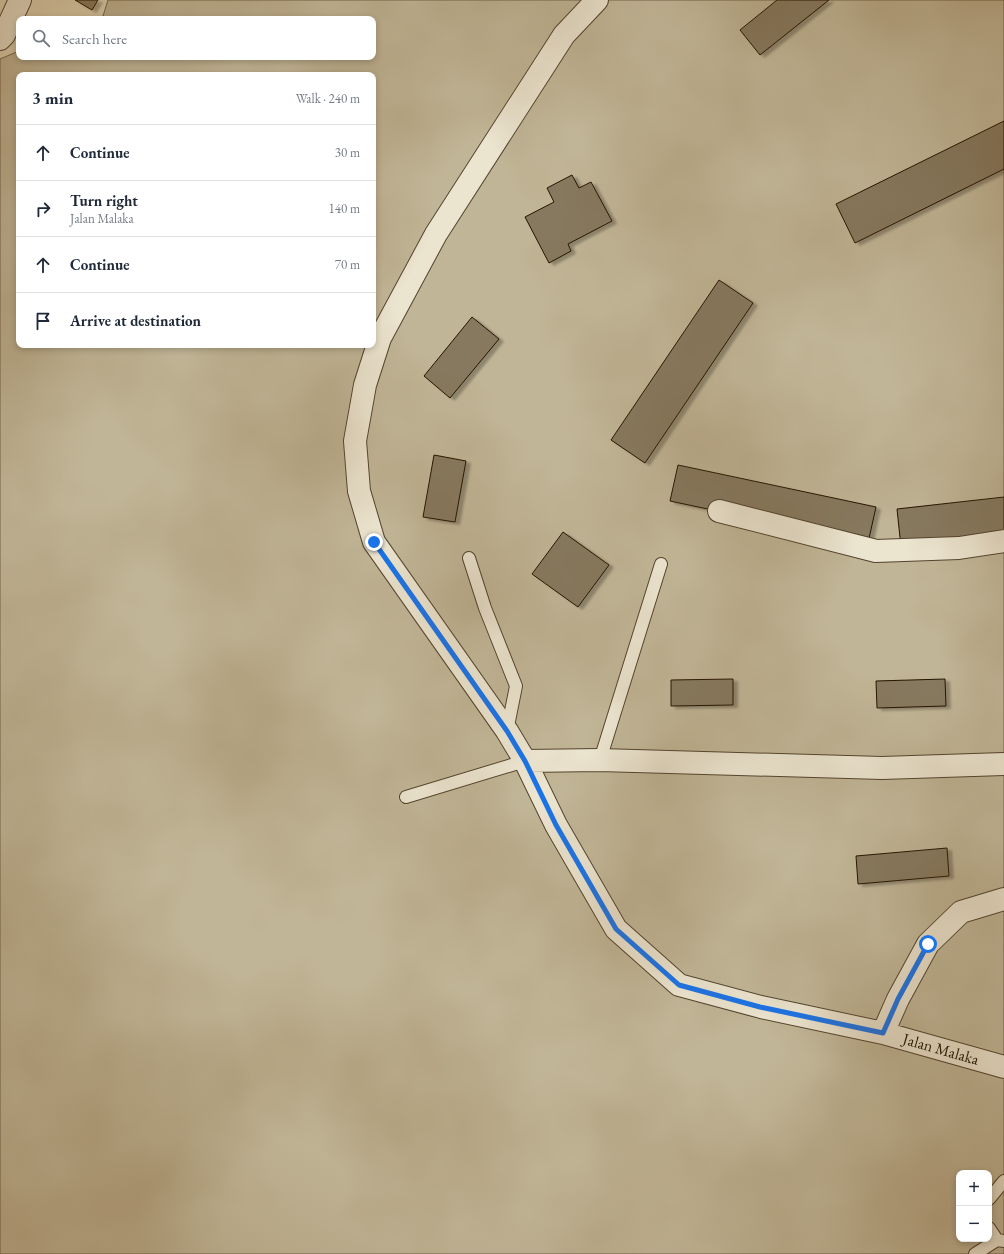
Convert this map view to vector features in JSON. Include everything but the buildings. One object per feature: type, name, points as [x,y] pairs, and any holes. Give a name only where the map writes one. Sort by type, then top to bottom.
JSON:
[{"type":"street","points":[[0,39],[4,34],[20,0]]},
{"type":"street","name":"Jalan Malaka","points":[[597,0],[564,35],[436,234],[380,338],[365,385],[355,442],[359,491],[374,542],[507,731],[525,761],[556,825],[616,929],[679,985],[760,1007],[883,1033],[1004,1067]]},
{"type":"street","points":[[719,510],[876,551],[959,548],[1004,541]]},
{"type":"street","points":[[525,761],[600,760],[882,768],[1004,764]]},
{"type":"street","points":[[883,1033],[898,999],[928,944],[962,912],[1004,899]]},
{"type":"lane","points":[[469,558],[485,608],[516,686],[507,731]]},
{"type":"lane","points":[[600,760],[661,564]]},
{"type":"lane","points":[[406,797],[525,761]]},
{"type":"lane","points":[[992,1195],[1004,1181]]},
{"type":"lane","points":[[975,1254],[1000,1240],[992,1231]]},
{"type":"shaded area","points":[[108,0],[1004,0],[1004,1254],[0,1254],[0,59],[16,52],[16,60],[376,60],[376,16],[103,16]]},
{"type":"route","points":[[374,542],[507,731],[525,761],[556,825],[616,929],[679,985],[760,1007],[883,1033],[898,999],[928,944]]}]
